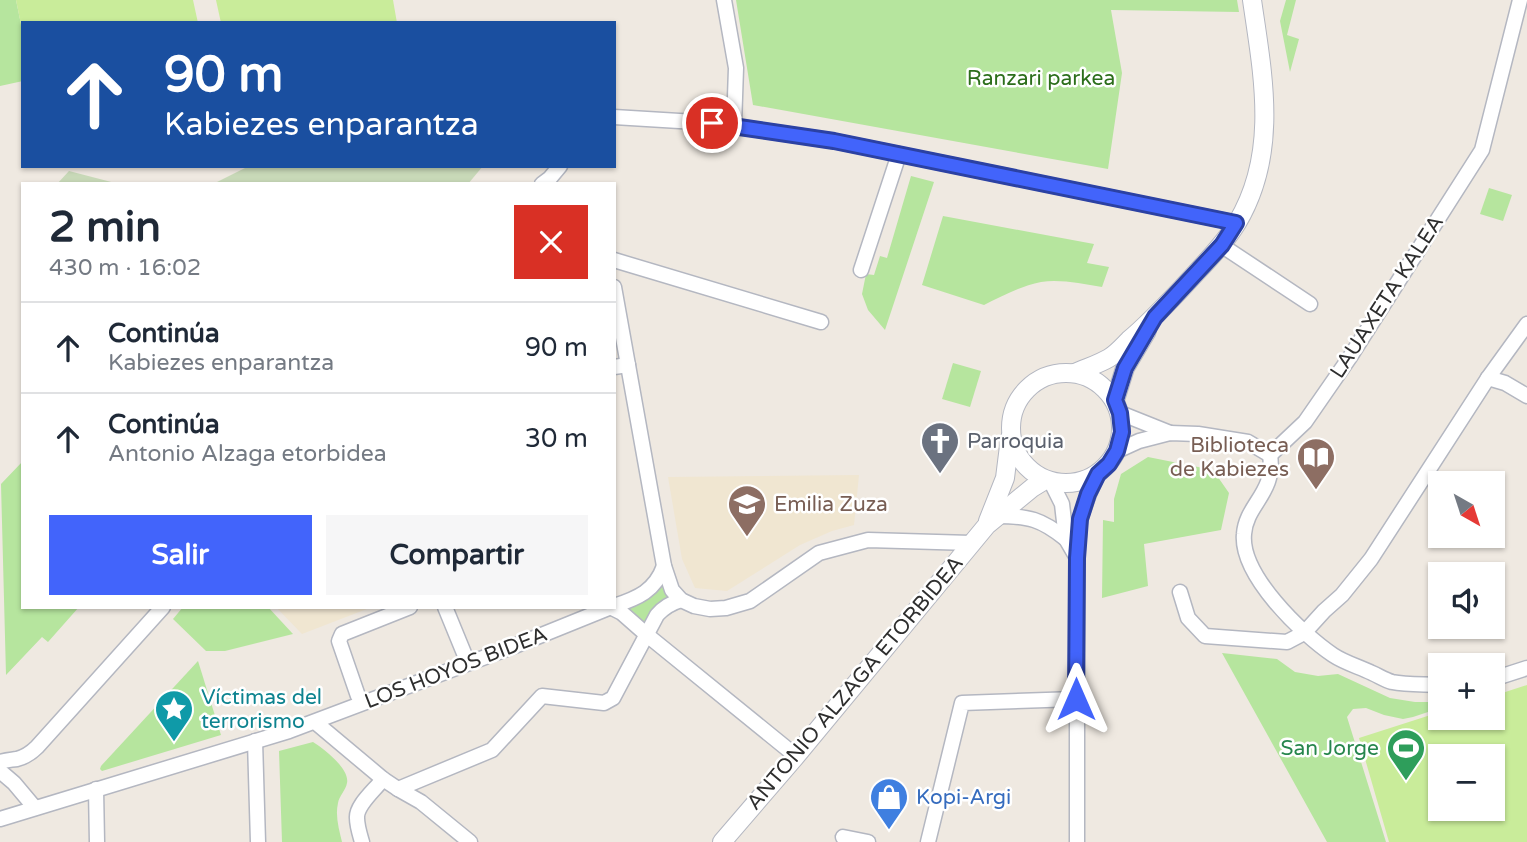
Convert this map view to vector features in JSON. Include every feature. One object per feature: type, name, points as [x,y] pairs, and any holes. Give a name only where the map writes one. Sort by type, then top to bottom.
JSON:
[{"type":"street","points":[[724,0],[736,68],[733,126]]},
{"type":"street","name":"LAUAXETA KALEA","points":[[1270,455],[1305,422],[1350,357],[1482,150],[1520,0]]},
{"type":"street","points":[[1075,373],[1109,358],[1155,317],[1222,245],[1254,187],[1263,148],[1265,102],[1256,5]]},
{"type":"street","points":[[616,117],[733,126],[834,141],[1236,223]]},
{"type":"street","points":[[861,270],[899,154]]},
{"type":"street","points":[[544,182],[558,168]]},
{"type":"street","points":[[1222,245],[1310,304]]},
{"type":"street","points":[[616,261],[821,321]]},
{"type":"street","points":[[616,310],[621,366],[664,566],[672,590],[681,600],[710,609],[726,608],[750,601],[819,554],[869,540],[971,543]]},
{"type":"street","points":[[1117,407],[1125,368],[1155,317]]},
{"type":"street","points":[[1180,592],[1188,618],[1205,636],[1287,642],[1304,633],[1371,559],[1488,378],[1527,324]]},
{"type":"street","points":[[1058,373],[1075,373],[1091,378],[1104,387],[1117,407],[1122,432],[1117,451],[1109,464],[1098,474],[1083,481],[1067,484],[1048,481],[1021,462],[1014,448],[1010,434],[1018,401],[1028,387],[1042,378],[1058,373]]},
{"type":"street","points":[[1488,378],[1505,383],[1527,396]]},
{"type":"street","points":[[1117,407],[1170,433]]},
{"type":"street","points":[[1117,451],[1139,441],[1170,433],[1198,434],[1248,442],[1270,455],[1270,480],[1246,523],[1243,536],[1256,579],[1304,633],[1335,657],[1393,682],[1428,684]]},
{"type":"street","name":"ANTONIO ALZAGA ETORBIDEA","points":[[992,520],[1005,478],[1010,434]]},
{"type":"street","points":[[1077,842],[1077,558],[1080,519],[1098,474]]},
{"type":"street","points":[[1048,481],[1062,504],[1066,539]]},
{"type":"street","name":"ANTONIO ALZAGA ETORBIDEA","points":[[722,842],[971,543],[992,520],[1032,488],[1048,481]]},
{"type":"street","points":[[992,520],[1023,516],[1048,525],[1066,539],[1077,558]]},
{"type":"street","name":"LOS HOYOS BIDEA","points":[[616,605],[646,592],[660,576],[664,566]]},
{"type":"street","points":[[398,789],[492,750],[542,696],[604,703],[613,698],[657,615],[672,603],[681,600]]},
{"type":"street","points":[[0,762],[19,759],[37,747],[161,609]]},
{"type":"street","name":"LOS HOYOS BIDEA","points":[[405,609],[340,636],[339,641],[360,702],[512,647],[577,613],[605,609]]},
{"type":"street","points":[[446,609],[468,663]]},
{"type":"street","points":[[616,609],[796,756]]},
{"type":"street","points":[[1505,675],[1527,668]]},
{"type":"street","points":[[928,842],[962,704],[1076,699]]},
{"type":"street","points":[[0,819],[315,722],[360,702]]},
{"type":"street","points":[[315,722],[383,779],[421,802],[470,842]]},
{"type":"street","points":[[255,741],[258,842]]},
{"type":"street","points":[[0,771],[35,808]]},
{"type":"street","points":[[362,842],[356,817],[360,806],[383,779]]},
{"type":"street","points":[[96,789],[97,842]]},
{"type":"street","points":[[843,837],[868,842]]},
{"type":"shaded area","name":"Emilia Zuza","points":[[859,475],[854,525],[800,545],[727,591],[695,588],[682,559],[668,477]]},
{"type":"shaded area","points":[[278,609],[367,609],[302,634]]},
{"type":"green space","points":[[0,0],[16,0],[21,24],[21,81],[0,86]]},
{"type":"green space","points":[[16,0],[193,0],[198,21],[21,21],[21,24]]},
{"type":"green space","points":[[216,0],[393,0],[397,21],[221,21]]},
{"type":"green space","name":"Ranzari parkea","points":[[736,0],[1237,0],[1239,12],[1111,10],[1122,73],[1108,169],[753,105]]},
{"type":"green space","points":[[1286,0],[1296,0],[1287,35],[1299,39],[1290,72],[1280,21]]},
{"type":"green space","points":[[245,168],[481,168],[470,182],[217,182]]},
{"type":"green space","points":[[69,171],[111,182],[59,182]]},
{"type":"green space","points":[[911,176],[934,182],[885,330],[868,310],[862,294],[866,274],[874,275],[880,256],[887,258]]},
{"type":"green space","points":[[1489,188],[1512,195],[1503,221],[1480,214]]},
{"type":"green space","points":[[943,216],[1094,244],[1087,263],[1109,267],[1102,287],[1064,281],[1041,282],[984,305],[922,285]]},
{"type":"green space","points":[[953,363],[981,371],[970,407],[942,399]]},
{"type":"green space","points":[[1148,457],[1213,470],[1229,493],[1221,530],[1144,544],[1148,586],[1102,598],[1103,520],[1114,522],[1114,499],[1121,474]]},
{"type":"green space","points":[[21,463],[21,609],[77,609],[48,642],[42,637],[6,675],[1,484]]},
{"type":"green space","points":[[662,583],[671,599],[644,628],[637,617],[623,607]]},
{"type":"green space","points":[[181,609],[270,609],[293,634],[225,651],[206,651],[173,619]]},
{"type":"green space","points":[[1222,653],[1277,659],[1295,672],[1318,676],[1338,674],[1390,698],[1428,702],[1428,712],[1403,719],[1366,708],[1353,709],[1347,717],[1386,842],[1327,842]]},
{"type":"green space","points":[[198,661],[221,735],[102,771],[101,766]]},
{"type":"green space","name":"San Jorge","points":[[1527,685],[1527,842],[1389,842],[1359,738],[1428,716],[1428,730],[1505,730],[1505,692]]},
{"type":"green space","points":[[313,742],[335,760],[347,778],[337,808],[342,842],[282,842],[279,751]]},
{"type":"place","name":"Parroquia","points":[[940,475]]},
{"type":"place","name":"Biblioteca de Kabiezes","points":[[1316,491]]},
{"type":"place","name":"Emilia Zuza","points":[[747,538]]},
{"type":"place","name":"Víctimas del terrorismo","points":[[174,743]]},
{"type":"place","name":"San Jorge","points":[[1406,782]]},
{"type":"place","name":"Kopi-Argi","points":[[889,831]]},
{"type":"route","points":[[712,123],[834,141],[1236,223],[1222,245],[1155,317],[1125,368],[1115,400],[1120,413],[1122,432],[1117,451],[1109,464],[1098,474],[1080,519],[1077,558],[1076,699]]}]
